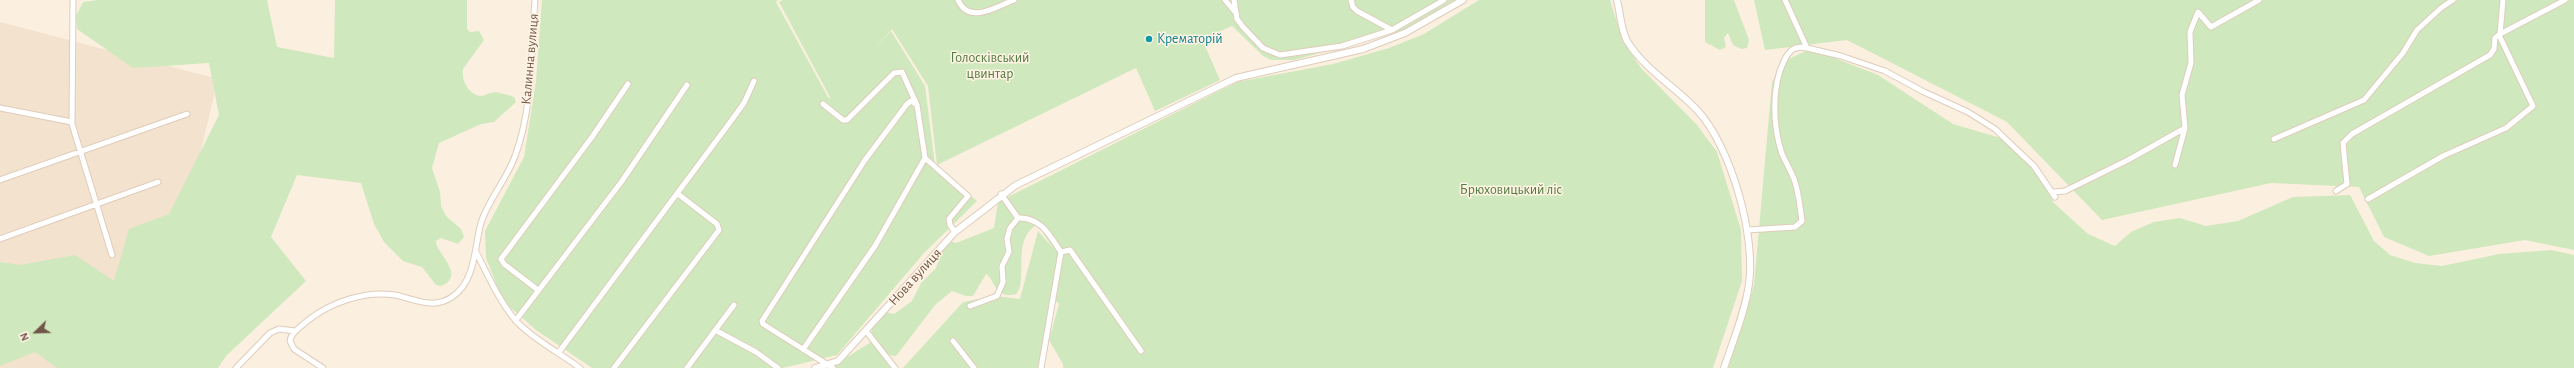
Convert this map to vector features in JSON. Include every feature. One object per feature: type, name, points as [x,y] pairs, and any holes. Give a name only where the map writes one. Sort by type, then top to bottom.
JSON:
[{"type":"street","points":[[73,0],[72,122],[79,150],[112,255]]},
{"type":"street","name":"Калинна вулиця","points":[[295,331],[319,312],[342,300],[362,296],[393,295],[432,305],[449,299],[457,293],[468,278],[476,252],[482,222],[516,155],[528,97],[535,0]]},
{"type":"street","points":[[958,0],[965,11],[973,14],[1014,0]]},
{"type":"street","points":[[1225,0],[1236,13]]},
{"type":"street","points":[[1234,0],[1236,13],[1240,23],[1263,48],[1280,55],[1342,46],[1392,30],[1444,0]]},
{"type":"street","points":[[1351,0],[1353,7],[1357,11],[1392,30]]},
{"type":"street","name":"Нова вулиця","points":[[815,368],[831,367],[838,361],[955,232],[1001,194],[1016,185],[1236,78],[1363,49],[1405,33],[1463,0]]},
{"type":"street","points":[[1617,0],[1627,40],[1648,65],[1698,111],[1716,135],[1729,162],[1747,230],[1750,257],[1749,284],[1724,368]]},
{"type":"street","points":[[1785,0],[1807,48]]},
{"type":"street","points":[[2175,165],[2185,128],[2182,95],[2191,63],[2190,32],[2198,12],[2212,27],[2259,0]]},
{"type":"street","points":[[2274,140],[2364,100],[2403,53],[2418,30],[2441,8],[2453,0]]},
{"type":"street","points":[[2368,199],[2443,156],[2506,128],[2533,106],[2500,34],[2503,0]]},
{"type":"street","points":[[2336,190],[2347,184],[2343,143],[2352,134],[2490,54],[2494,49],[2495,38],[2500,34],[2564,0]]},
{"type":"street","points":[[1747,230],[1795,227],[1802,221],[1795,182],[1782,153],[1778,135],[1775,86],[1781,66],[1792,49],[1799,46],[1841,56],[1885,71],[1968,112],[1995,129],[2017,150],[2054,195],[2066,191],[2128,160],[2185,128]]},
{"type":"street","points":[[804,348],[875,246],[925,158],[917,105],[905,76],[899,71],[876,90],[847,120],[843,120],[823,104]]},
{"type":"street","points":[[558,352],[678,194],[744,103],[754,81]]},
{"type":"street","points":[[538,290],[504,264],[501,259],[592,137],[628,84]]},
{"type":"street","points":[[516,320],[622,181],[687,85]]},
{"type":"street","points":[[831,367],[804,348],[763,324],[764,316],[865,160],[907,104],[910,101],[917,105]]},
{"type":"street","points":[[0,108],[72,122]]},
{"type":"street","points":[[0,180],[79,150],[112,142],[187,114]]},
{"type":"street","points":[[925,158],[968,196],[949,219],[950,225],[955,232]]},
{"type":"street","points":[[0,239],[97,206],[158,182]]},
{"type":"street","points":[[614,368],[719,230],[717,224],[678,194]]},
{"type":"street","points":[[1001,194],[1018,218]]},
{"type":"street","points":[[1018,218],[1030,218],[1047,230],[1061,252],[1041,368]]},
{"type":"street","points":[[970,306],[998,296],[1003,282],[1002,266],[1009,252],[1007,240],[1010,228],[1018,218]]},
{"type":"street","points":[[1061,252],[1070,250],[1141,351]]},
{"type":"street","points":[[476,252],[503,304],[516,320],[526,330],[580,368]]},
{"type":"street","points":[[687,368],[734,305]]},
{"type":"street","points":[[236,368],[270,333],[279,329],[295,331],[290,341],[294,349],[323,368]]},
{"type":"street","points":[[715,330],[756,352],[778,368]]},
{"type":"street","points":[[866,331],[895,368]]},
{"type":"street","points":[[953,341],[974,368]]},
{"type":"shaded area","points":[[0,22],[218,79],[149,368],[0,368]]},
{"type":"green space","points":[[98,0],[267,0],[277,47],[334,58],[335,0],[467,0],[467,29],[470,32],[479,31],[484,40],[463,69],[463,77],[466,86],[476,95],[482,96],[496,92],[514,97],[516,102],[494,122],[481,124],[439,143],[432,168],[440,192],[441,206],[446,216],[461,229],[464,237],[458,244],[441,238],[436,241],[451,270],[451,276],[448,282],[441,286],[436,285],[422,267],[403,261],[384,242],[374,224],[361,183],[297,175],[271,237],[306,281],[226,356],[218,368],[57,368],[35,352],[0,366],[0,262],[20,265],[75,255],[114,281],[129,229],[169,214],[219,115],[209,63],[133,68],[77,29],[76,16],[83,2]]},
{"type":"green space","name":"Голосківський цвинтар","points":[[542,0],[778,0],[776,2],[829,99],[830,97],[779,2],[783,0],[1458,0],[1401,31],[1294,60],[1271,60],[1263,56],[1232,26],[1202,39],[1220,80],[1155,111],[1136,68],[937,165],[928,86],[892,29],[870,54],[891,31],[925,86],[935,165],[977,201],[924,253],[837,355],[783,368],[592,368],[536,330],[503,301],[486,258],[485,231],[524,157],[536,81]]},
{"type":"green space","name":"Брюховицький ліс","points":[[1479,0],[1610,0],[1623,41],[1641,68],[1697,125],[1717,152],[1741,230],[1742,281],[1713,368],[1063,368],[1063,364],[1049,340],[1059,304],[1051,296],[1040,368],[903,368],[963,302],[995,296],[1020,299],[1038,231],[1053,248],[1039,227],[1035,226],[1028,233],[1024,242],[1022,251],[1020,288],[1016,294],[1003,294],[996,288],[989,276],[986,274],[973,296],[966,296],[952,291],[935,305],[896,356],[883,350],[873,337],[872,328],[886,312],[894,314],[912,301],[921,283],[936,268],[943,249],[950,241],[956,243],[994,228],[998,202],[1237,82],[1333,64],[1389,48],[1424,34]]},
{"type":"green space","points":[[1705,0],[1734,0],[1749,40],[1747,48],[1741,49],[1733,45],[1728,33],[1724,38],[1726,47],[1720,50],[1705,42]]},
{"type":"green space","points":[[1754,0],[2574,0],[2574,250],[2525,240],[2429,256],[2384,237],[2359,187],[2271,183],[2102,220],[2007,122],[1847,40],[1765,50]]},
{"type":"green space","points":[[1806,51],[1824,54],[1878,75],[1953,124],[2004,139],[2017,150],[2044,184],[2054,203],[2088,234],[2115,246],[2131,232],[2154,222],[2180,218],[2206,226],[2238,221],[2293,197],[2350,195],[2374,241],[2390,255],[2415,263],[2442,266],[2499,254],[2551,250],[2574,255],[2574,368],[1728,368],[1754,285],[1772,82],[1784,61]]},
{"type":"green space","points":[[871,342],[896,368],[830,368]]},
{"type":"place","name":"Крематорій","points":[[1149,39]]}]
